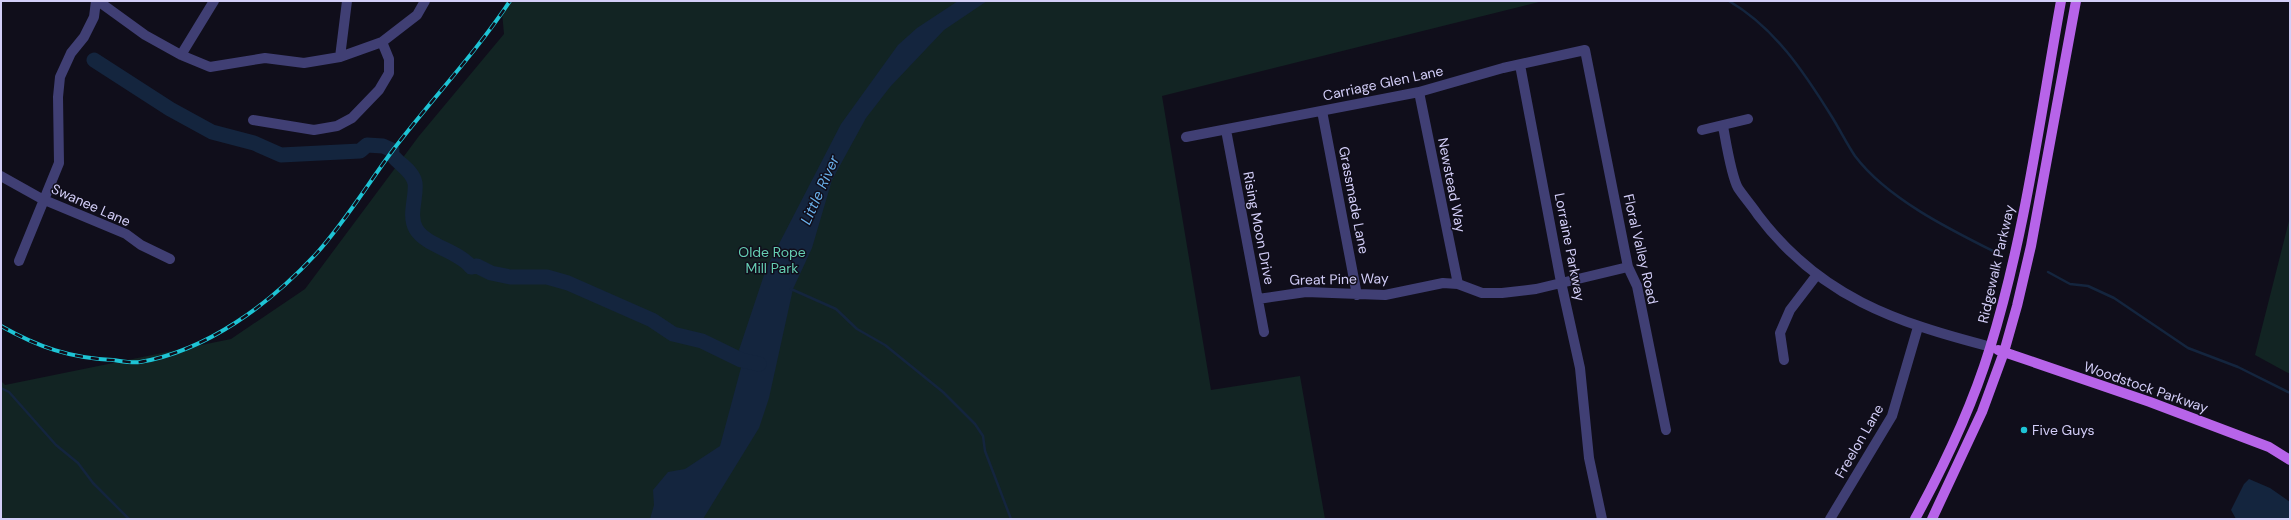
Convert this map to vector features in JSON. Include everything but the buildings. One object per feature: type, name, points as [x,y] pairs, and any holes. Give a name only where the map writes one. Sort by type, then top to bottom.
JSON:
[{"type":"main road","name":"Ridgewalk Parkway","points":[[1915,519],[1956,436],[1991,347],[2018,236],[2061,1]]},
{"type":"main road","name":"Ridgewalk Parkway","points":[[1932,519],[1974,433],[2004,352],[2028,259],[2076,1]]},
{"type":"main road","name":"Woodstock Parkway","points":[[1991,347],[2150,402],[2258,443],[2290,460]]},
{"type":"street","points":[[19,261],[42,199],[59,163],[58,96],[60,77],[94,17],[97,1],[145,35],[181,55],[210,67],[265,58],[304,63],[340,57],[382,42],[416,15],[425,1]]},
{"type":"street","points":[[181,55],[214,1]]},
{"type":"street","points":[[340,57],[346,1]]},
{"type":"street","points":[[254,120],[314,130],[337,126],[352,118],[378,90],[389,73],[389,59],[382,42]]},
{"type":"street","name":"Carriage Glen Lane","points":[[1186,137],[1419,92],[1520,64],[1585,50]]},
{"type":"street","name":"Floral Valley Road","points":[[1585,50],[1628,267],[1637,286],[1666,430]]},
{"type":"street","name":"Lorraine Parkway","points":[[1520,64],[1561,282],[1580,368],[1589,458],[1602,519]]},
{"type":"street","name":"Newstead Way","points":[[1419,92],[1458,284]]},
{"type":"street","name":"Grassmade Lane","points":[[1322,111],[1357,295]]},
{"type":"street","points":[[1702,130],[1748,119]]},
{"type":"street","points":[[1723,126],[1738,187],[1776,238],[1816,276],[1868,306],[1918,327],[1991,347]]},
{"type":"street","name":"Rising Moon Drive","points":[[1226,130],[1264,332]]},
{"type":"street","name":"Swanee Lane","points":[[1,176],[42,199],[126,234],[141,245],[170,258]]},
{"type":"street","name":"Great Pine Way","points":[[1258,299],[1306,292],[1385,295],[1443,283],[1458,284],[1482,293],[1502,293],[1536,289],[1628,267]]},
{"type":"street","points":[[1784,360],[1780,333],[1790,310],[1816,276]]},
{"type":"street","name":"Freelon Lane","points":[[1830,519],[1892,416],[1918,327]]},
{"type":"green space","name":"Olde Rope Mill Park","points":[[506,1],[1543,1],[1162,96],[1211,390],[1300,376],[1325,519],[1,519],[1,381],[5,385],[231,339],[305,289],[419,136],[504,34],[502,12]]},
{"type":"green space","points":[[2290,217],[2290,374],[2255,355]]},
{"type":"water","name":"Little River","points":[[958,1],[987,1],[944,30],[890,87],[866,118],[832,180],[812,248],[793,289],[769,398],[759,428],[703,519],[650,519],[654,505],[653,490],[668,472],[685,469],[720,446],[742,364],[739,350],[766,269],[841,124],[898,45],[917,28]]},
{"type":"water","points":[[2249,479],[2270,488],[2290,502],[2290,519],[2236,519],[2231,510],[2244,484]]},
{"type":"waterway","points":[[1729,1],[1761,24],[1787,52],[1811,84],[1855,156],[1885,187],[1923,214],[2003,256]]},
{"type":"waterway","points":[[94,60],[170,109],[212,132],[254,143],[281,155],[360,151],[367,145],[383,146],[392,150]]},
{"type":"waterway","points":[[394,157],[409,171],[414,179],[415,188],[413,218],[416,229],[427,240],[466,261],[471,267],[477,266],[491,273],[510,277],[547,277],[568,283],[652,320],[673,334],[702,341],[741,360],[759,364]]},
{"type":"waterway","points":[[2048,272],[2070,284],[2088,286],[2114,298],[2188,348],[2238,367],[2290,393]]},
{"type":"waterway","points":[[791,289],[836,309],[857,329],[885,345],[943,392],[975,424],[983,436],[985,451],[1011,519]]},
{"type":"waterway","points":[[1,388],[9,392],[56,445],[78,463],[93,483],[129,519]]},
{"type":"railway","points":[[1,326],[28,340],[68,354],[97,359],[140,362],[165,356],[189,347],[213,336],[236,322],[279,290],[327,242],[393,150],[468,58],[510,1]]},
{"type":"place","name":"Five Guys","points":[[2024,430]]}]
